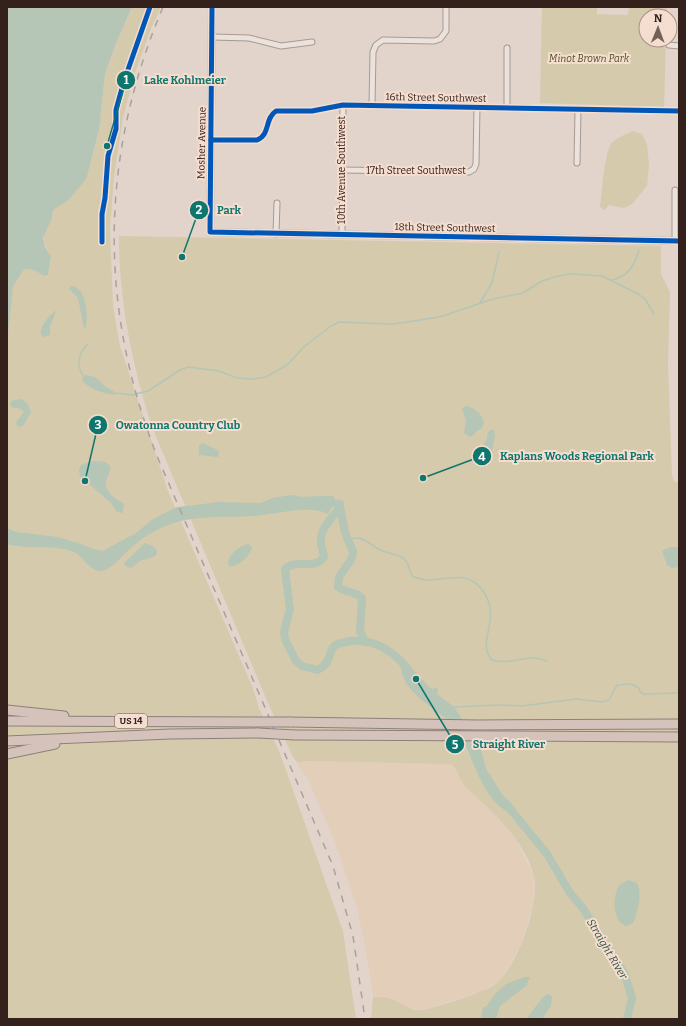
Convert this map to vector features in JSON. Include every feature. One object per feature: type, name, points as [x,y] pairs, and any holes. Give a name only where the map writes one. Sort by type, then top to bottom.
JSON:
[{"type":"highway","points":[[7,710],[121,721]]},
{"type":"highway","name":"US 14","points":[[7,722],[289,722],[479,725],[679,724]]},
{"type":"highway","name":"US 14","points":[[7,741],[258,733],[442,737],[679,737]]},
{"type":"highway","points":[[7,754],[52,744],[124,737]]},
{"type":"street","name":"Mosher Avenue","points":[[210,232],[212,7]]},
{"type":"street","points":[[372,105],[373,52],[376,45],[383,40],[434,41],[440,39],[446,31],[446,7]]},
{"type":"street","points":[[212,36],[249,38],[281,46],[312,42]]},
{"type":"street","points":[[507,48],[507,108]]},
{"type":"street","name":"16th Street Southwest","points":[[211,140],[257,140],[266,133],[268,120],[276,111],[312,111],[343,105],[679,111]]},
{"type":"street","name":"10th Avenue Southwest","points":[[342,235],[343,105]]},
{"type":"street","name":"17th Street Southwest","points":[[342,170],[466,173],[472,171],[476,164],[476,107]]},
{"type":"street","points":[[577,163],[578,109]]},
{"type":"street","points":[[675,190],[677,241]]},
{"type":"street","points":[[276,203],[276,234]]},
{"type":"street","name":"18th Street Southwest","points":[[210,232],[677,241]]},
{"type":"shaded area","points":[[7,7],[132,7],[116,43],[105,74],[99,130],[87,176],[83,183],[68,200],[53,210],[51,221],[43,238],[45,247],[51,257],[48,275],[44,276],[34,270],[24,269],[13,286],[7,344]]},
{"type":"shaded area","points":[[71,286],[80,291],[85,303],[87,322],[86,327],[84,328],[78,298],[69,289]]},
{"type":"shaded area","points":[[55,311],[50,327],[50,335],[43,337],[41,334],[42,326]]},
{"type":"shaded area","points":[[85,375],[95,377],[106,387],[118,394],[104,393],[93,389],[82,380]]},
{"type":"shaded area","points":[[21,399],[28,404],[31,412],[23,426],[18,427],[16,422],[24,412],[21,409],[11,407],[10,403],[13,400]]},
{"type":"shaded area","points":[[465,406],[476,410],[482,417],[484,424],[482,428],[470,437],[464,433],[466,420],[462,409]]},
{"type":"shaded area","points":[[493,429],[495,435],[492,451],[487,454],[485,453],[483,446],[487,439],[488,432]]},
{"type":"shaded area","points":[[203,443],[219,451],[218,457],[199,455],[199,446]]},
{"type":"shaded area","points":[[94,461],[105,462],[110,466],[106,481],[106,488],[108,492],[117,500],[123,503],[124,507],[122,513],[117,512],[111,503],[80,476],[79,470],[81,465]]},
{"type":"shaded area","points":[[292,495],[302,497],[334,496],[334,503],[328,514],[320,511],[302,510],[253,516],[204,518],[180,521],[168,525],[147,536],[132,547],[110,568],[101,571],[89,566],[78,554],[74,552],[58,548],[24,547],[7,544],[7,528],[16,532],[58,537],[103,551],[136,533],[153,519],[177,507],[220,502],[261,503],[272,498]]},
{"type":"shaded area","points":[[145,543],[154,547],[157,551],[156,556],[140,561],[131,568],[125,566],[124,563]]},
{"type":"shaded area","points":[[248,544],[252,547],[249,554],[240,563],[229,566],[229,559],[234,552]]},
{"type":"shaded area","points":[[671,547],[679,547],[679,567],[672,568],[667,565],[662,551]]},
{"type":"shaded area","points":[[401,660],[409,665],[429,687],[433,689],[438,687],[437,694],[454,707],[480,746],[487,770],[502,794],[512,804],[514,814],[503,809],[493,800],[455,728],[412,691],[402,672]]},
{"type":"shaded area","points":[[304,761],[443,762],[451,764],[455,767],[466,787],[484,803],[515,838],[534,876],[533,906],[527,926],[519,948],[501,979],[481,992],[421,1010],[408,1007],[391,998],[373,997],[367,956],[357,908],[335,842],[308,779],[299,767],[298,763]]},
{"type":"shaded area","points":[[628,880],[637,883],[639,887],[639,898],[638,909],[633,923],[626,926],[618,919],[615,907],[615,895],[619,885]]},
{"type":"shaded area","points":[[525,977],[530,977],[526,986],[500,1006],[496,1019],[481,1019],[483,1007],[486,1007],[495,994],[506,984]]},
{"type":"shaded area","points":[[549,994],[552,997],[551,1006],[542,1019],[526,1019],[544,996]]},
{"type":"green space","points":[[132,7],[161,7],[152,26],[134,76],[123,118],[114,176],[110,228],[113,306],[120,346],[168,491],[254,691],[259,708],[279,751],[343,931],[356,1019],[7,1019],[7,344],[11,295],[13,285],[24,269],[34,270],[44,276],[48,275],[51,259],[44,242],[44,234],[49,226],[53,210],[83,183],[91,161],[99,130],[105,74],[116,43]]},
{"type":"green space","name":"Minot Brown Park","points":[[542,7],[597,7],[597,14],[628,15],[629,7],[667,7],[638,8],[638,48],[666,48],[664,107],[540,103]]},
{"type":"green space","points":[[633,131],[642,134],[647,144],[649,165],[647,186],[632,204],[624,208],[609,205],[604,210],[600,207],[605,165],[609,149],[611,144],[621,136]]},
{"type":"green space","points":[[119,236],[661,246],[661,274],[670,292],[668,363],[672,475],[674,481],[679,483],[679,1019],[371,1019],[373,997],[389,998],[414,1010],[422,1010],[470,996],[494,985],[503,977],[511,965],[525,935],[534,903],[534,877],[530,864],[524,852],[507,828],[463,783],[456,769],[451,764],[313,761],[298,763],[293,757],[268,703],[152,427],[138,380],[128,333],[121,285]],"holes":[[[441,713],[458,713],[480,746],[489,775],[502,794],[512,804],[509,813],[499,805],[485,787],[456,729]]]},
{"type":"waterway","points":[[612,280],[623,276],[630,270],[639,250]]},
{"type":"waterway","points":[[480,303],[492,283],[499,252]]},
{"type":"waterway","points":[[118,393],[132,395],[148,391],[180,370],[188,367],[219,371],[237,378],[253,379],[266,377],[287,365],[305,346],[331,326],[339,322],[393,324],[440,317],[493,299],[523,293],[542,281],[571,274],[602,276],[645,299],[654,314]]},
{"type":"waterway","points":[[84,377],[81,373],[79,360],[82,352],[88,344]]},
{"type":"waterway","name":"Straight River","points":[[324,502],[340,504],[340,507],[324,528],[322,533],[321,547],[324,557],[315,563],[295,564],[285,569],[290,609],[284,632],[285,639],[296,661],[302,666],[317,670],[326,664],[331,650],[336,645],[351,641],[368,642],[383,647],[396,656],[407,668]]},
{"type":"waterway","points":[[340,507],[345,532],[353,552],[352,558],[339,577],[338,587],[362,598],[360,631],[365,642]]},
{"type":"waterway","points":[[348,539],[359,538],[380,550],[402,557],[407,562],[412,576],[431,580],[459,577],[475,583],[483,591],[488,601],[490,620],[486,646],[492,660],[507,661],[533,658],[547,661]]},
{"type":"waterway","points":[[454,707],[500,705],[522,706],[576,699],[602,702],[609,700],[617,685],[631,684],[639,688],[640,692],[644,694],[679,693]]},
{"type":"waterway","name":"Straight River","points":[[507,805],[547,854],[570,893],[582,907],[625,975],[632,998],[627,1019]]},
{"type":"railway","points":[[163,7],[142,63],[127,119],[118,175],[114,231],[116,287],[124,343],[138,399],[157,456],[333,866],[353,936],[365,1019]]},
{"type":"cycle path","points":[[102,242],[102,214],[105,198],[108,156],[116,129],[116,110],[124,81],[150,7]]},
{"type":"cycle path","points":[[212,7],[210,232],[679,241]]},
{"type":"cycle path","points":[[211,140],[257,140],[264,134],[272,114],[276,111],[312,111],[343,105],[679,111]]},
{"type":"place","name":"Lake Kohlmeier","points":[[107,146]]},
{"type":"place","name":"Park","points":[[182,257]]},
{"type":"place","name":"Kaplans Woods Regional Park","points":[[423,478]]},
{"type":"place","name":"Owatonna Country Club","points":[[85,481]]},
{"type":"place","name":"Straight River","points":[[416,679]]}]
